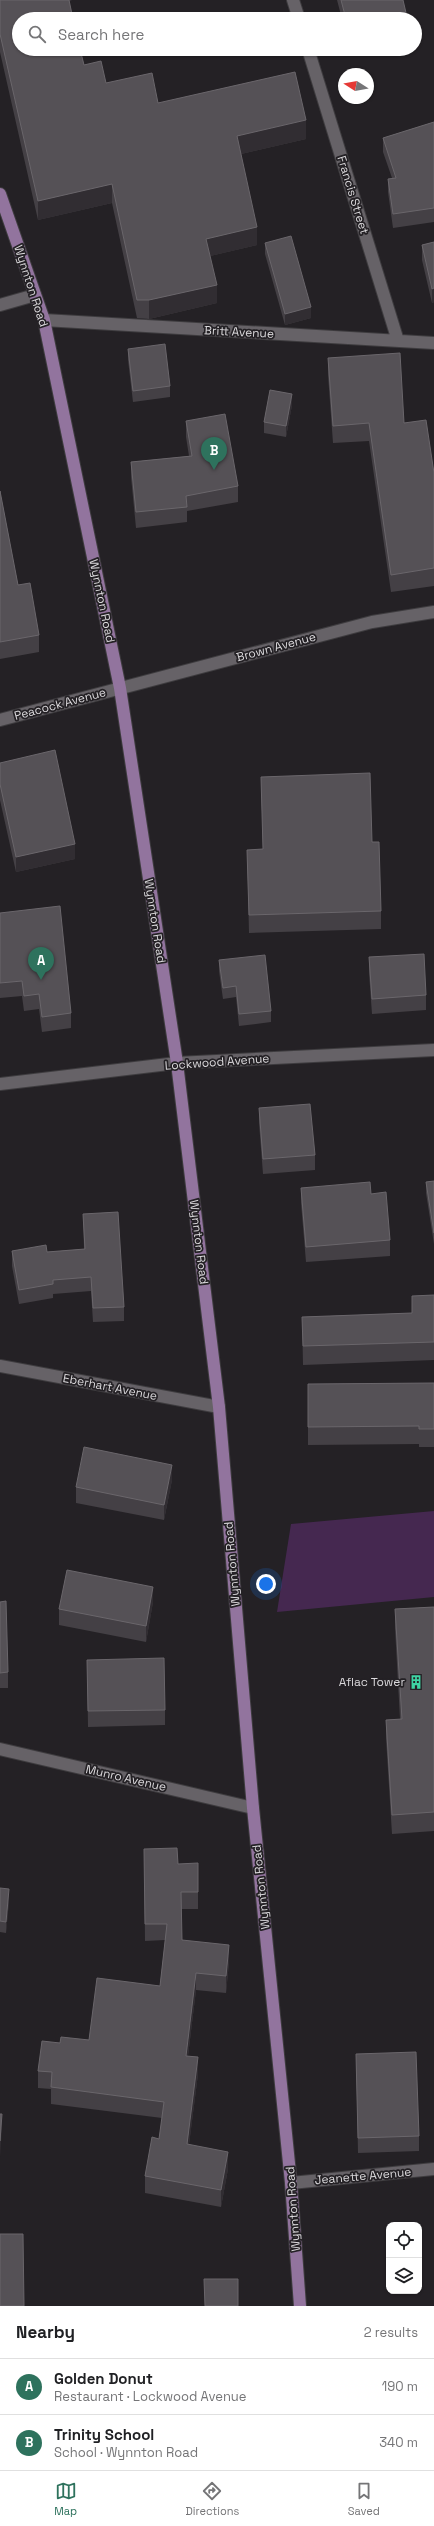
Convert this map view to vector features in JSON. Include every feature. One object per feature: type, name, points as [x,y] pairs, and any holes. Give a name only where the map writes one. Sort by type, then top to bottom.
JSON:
[{"type":"main road","name":"Wynnton Road","points":[[0,194],[44,320],[120,688],[177,1063],[220,1407],[253,1808],[291,2183],[300,2306]]},
{"type":"street","points":[[293,0],[297,12]]},
{"type":"street","name":"Francis Street","points":[[310,56],[398,342]]},
{"type":"street","points":[[0,305],[35,295]]},
{"type":"street","name":"Britt Avenue","points":[[44,320],[434,343]]},
{"type":"street","name":"Brown Avenue","points":[[120,688],[372,622],[434,612]]},
{"type":"street","name":"Peacock Avenue","points":[[0,720],[120,688]]},
{"type":"street","name":"Lockwood Avenue","points":[[0,1084],[177,1063],[434,1050]]},
{"type":"street","name":"Eberhart Avenue","points":[[0,1366],[220,1407]]},
{"type":"street","name":"Munro Avenue","points":[[0,1749],[253,1808]]},
{"type":"street","name":"Jeanette Avenue","points":[[291,2183],[434,2170]]},
{"type":"shaded area","points":[[434,1511],[434,1597],[277,1612],[291,1524]]},
{"type":"building","points":[[0,0],[69,0],[72,12],[12,12],[12,56],[82,56],[84,65],[101,61],[106,83],[152,73],[158,103],[295,72],[306,120],[237,136],[257,227],[206,239],[217,285],[149,300],[137,300],[112,184],[38,201],[0,34]]},
{"type":"building","points":[[341,0],[403,0],[406,12],[344,12]]},
{"type":"building","points":[[434,122],[434,208],[393,214],[388,179],[396,178],[383,138]]},
{"type":"building","points":[[291,236],[311,307],[285,314],[265,243]]},
{"type":"building","points":[[434,242],[434,288],[432,289],[422,245]]},
{"type":"building","points":[[165,344],[170,386],[133,391],[128,349]]},
{"type":"building","points":[[400,353],[404,423],[426,420],[434,473],[434,568],[391,575],[369,423],[333,426],[328,358]]},
{"type":"building","points":[[270,390],[292,394],[286,426],[264,422]]},
{"type":"building","points":[[225,414],[238,486],[186,496],[187,507],[136,512],[131,462],[192,456],[186,421]]},
{"type":"building","points":[[0,491],[18,585],[30,583],[39,635],[0,642]]},
{"type":"building","points":[[55,750],[75,844],[16,857],[0,784],[0,763]]},
{"type":"building","points":[[370,773],[372,842],[379,842],[381,911],[249,915],[247,850],[263,849],[261,777]]},
{"type":"building","points":[[60,906],[71,1013],[42,1017],[39,994],[24,996],[22,981],[0,983],[0,913]]},
{"type":"building","points":[[424,954],[426,995],[372,999],[369,957]]},
{"type":"building","points":[[265,955],[271,1011],[239,1014],[236,986],[223,988],[219,960]]},
{"type":"building","points":[[310,1104],[315,1155],[263,1159],[259,1108]]},
{"type":"building","points":[[434,1181],[434,1233],[426,1182]]},
{"type":"building","points":[[370,1182],[371,1194],[386,1192],[390,1240],[306,1247],[301,1188]]},
{"type":"building","points":[[118,1212],[124,1307],[93,1308],[91,1277],[53,1280],[53,1284],[19,1290],[12,1251],[46,1245],[47,1252],[85,1249],[83,1214]]},
{"type":"building","points":[[434,1295],[434,1342],[303,1346],[302,1317],[412,1313],[412,1296]]},
{"type":"building","points":[[434,1383],[434,1429],[419,1429],[419,1426],[308,1427],[308,1384]]},
{"type":"building","points":[[84,1447],[172,1465],[164,1505],[76,1487]]},
{"type":"building","points":[[67,1570],[153,1587],[146,1626],[59,1609]]},
{"type":"building","points":[[6,1601],[8,1672],[0,1673],[0,1602]]},
{"type":"building","name":"Aflac Tower","points":[[434,1607],[434,1812],[392,1815],[386,1720],[402,1719],[395,1609]]},
{"type":"building","points":[[164,1658],[165,1710],[88,1711],[87,1660]]},
{"type":"building","points":[[177,1848],[178,1864],[198,1863],[198,1892],[181,1892],[182,1940],[229,1945],[226,1976],[196,1973],[186,2056],[198,2057],[187,2144],[228,2152],[221,2190],[145,2176],[152,2137],[159,2139],[164,2102],[51,2087],[52,2072],[38,2071],[42,2041],[60,2043],[61,2037],[89,2040],[97,1978],[160,1986],[167,1924],[145,1924],[144,1849]]},
{"type":"building","points":[[0,1888],[9,1889],[6,1922],[0,1921]]},
{"type":"building","points":[[416,2052],[419,2136],[358,2138],[356,2054]]},
{"type":"building","points":[[0,2114],[2,2114],[0,2141]]},
{"type":"building","points":[[0,2234],[23,2234],[24,2306],[0,2306]]},
{"type":"building","points":[[204,2279],[238,2279],[238,2306],[205,2306]]},
{"type":"place","name":"Trinity School","points":[[214,470]]},
{"type":"place","name":"Golden Donut","points":[[41,980]]},
{"type":"place","name":"Aflac Tower","points":[[416,1682]]}]
